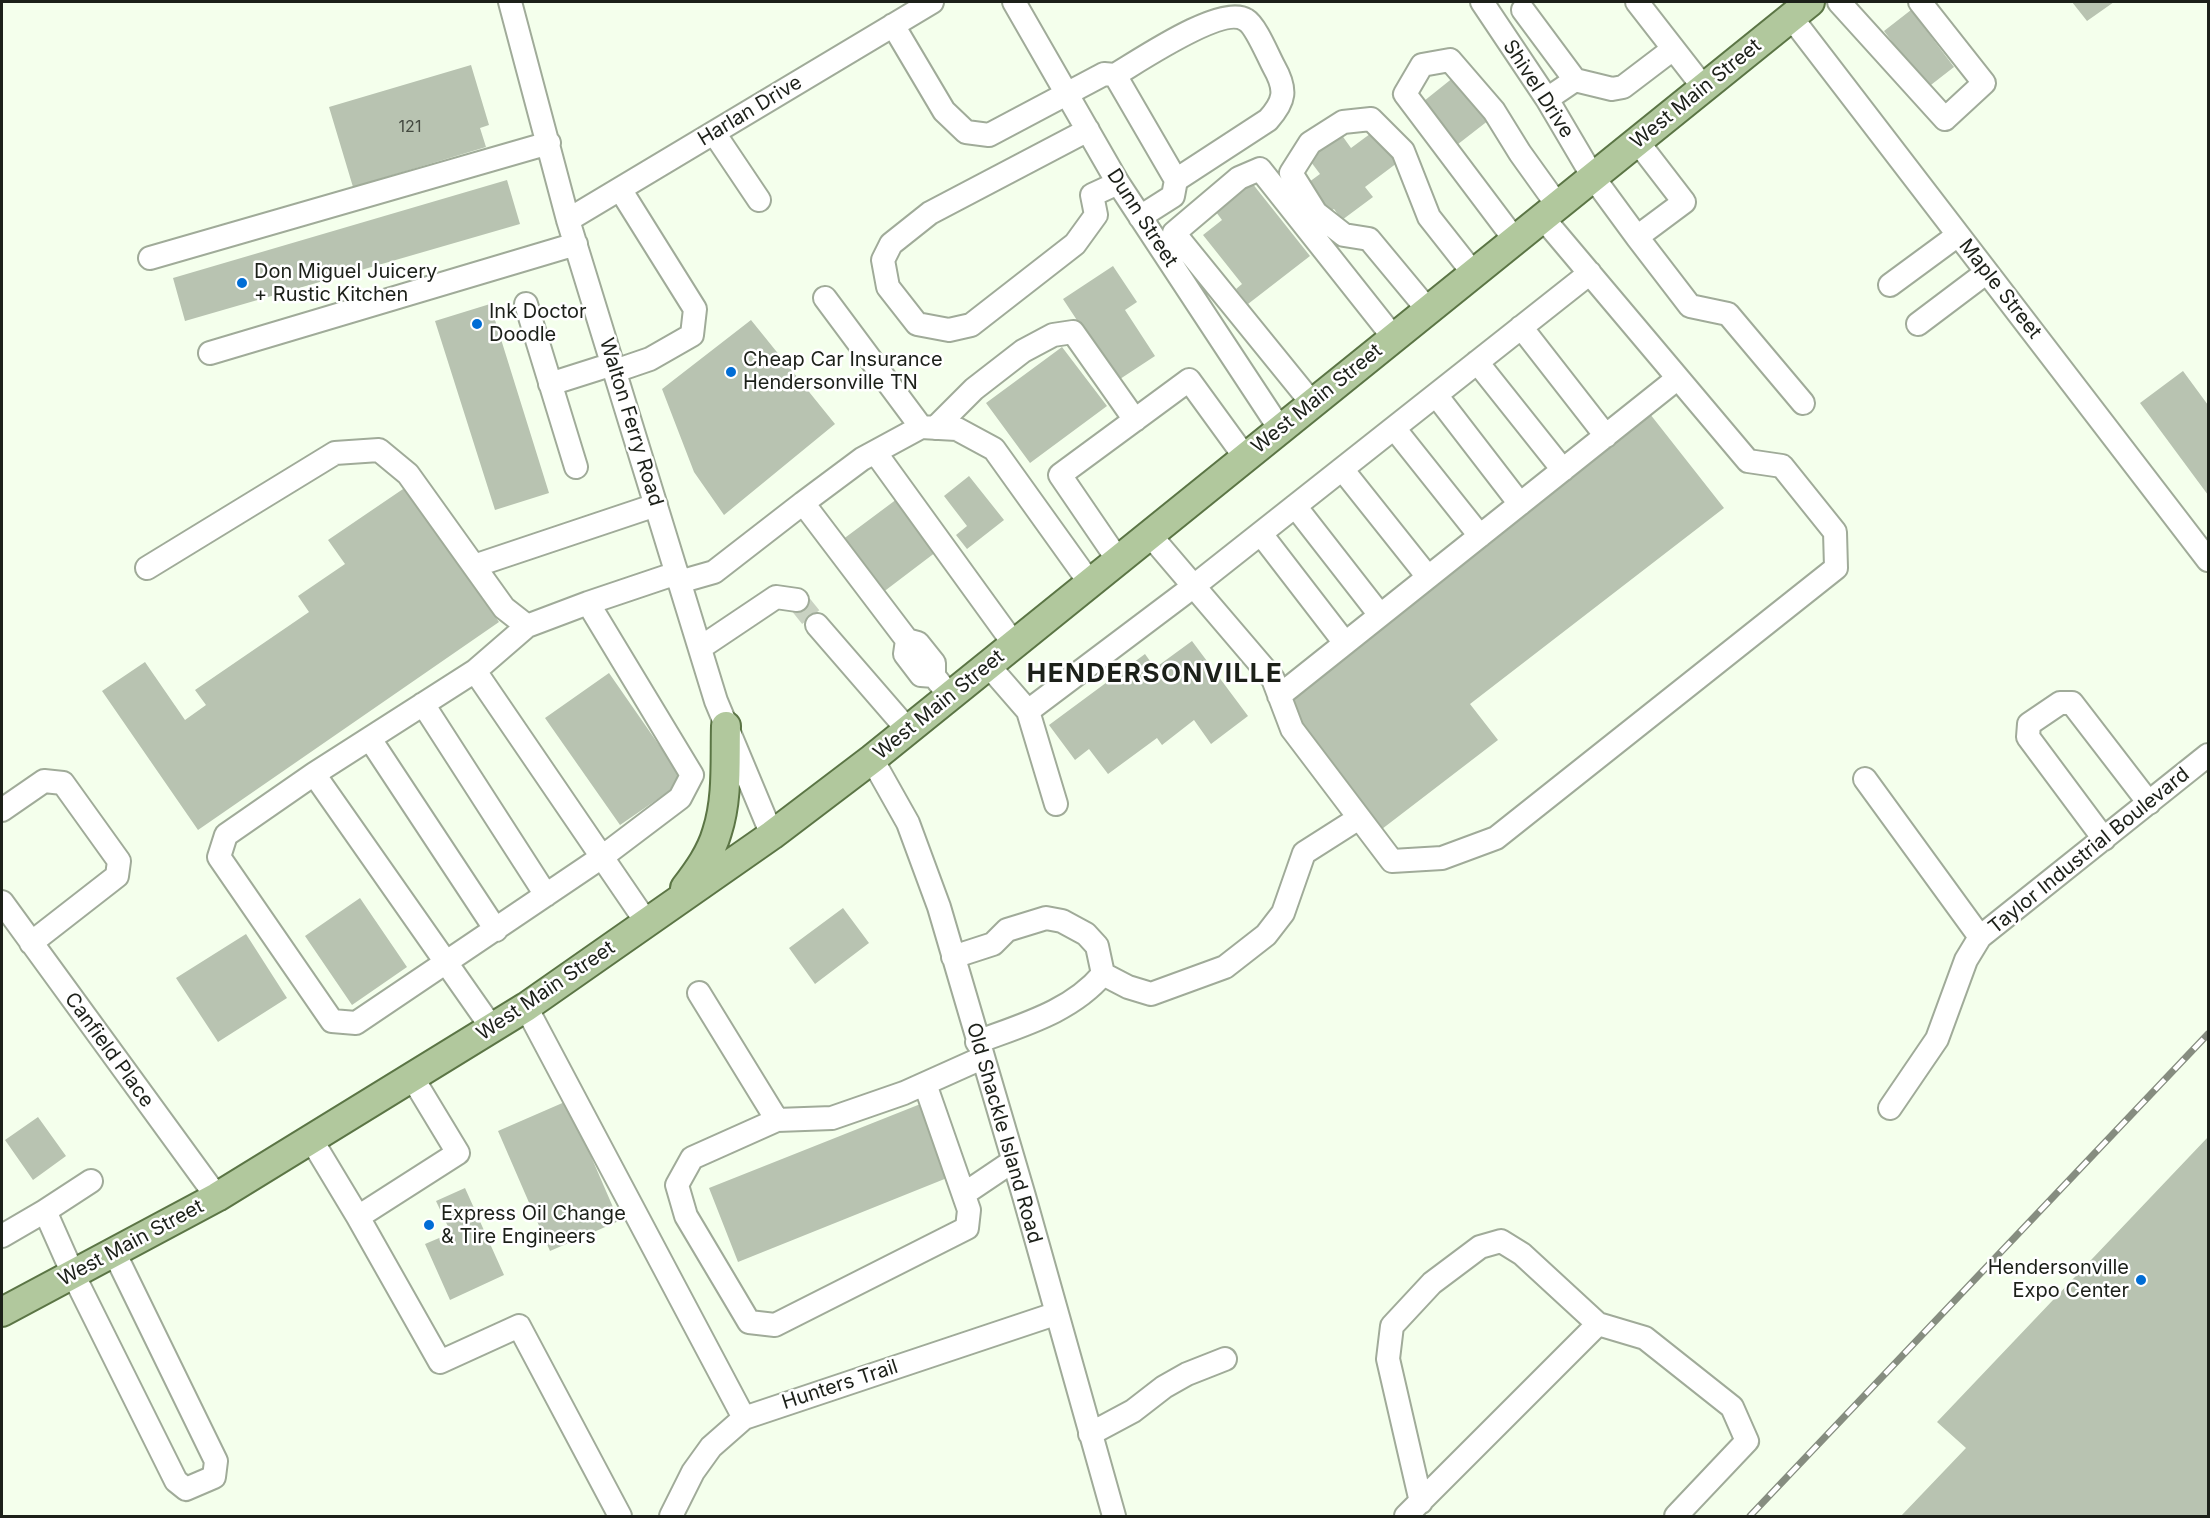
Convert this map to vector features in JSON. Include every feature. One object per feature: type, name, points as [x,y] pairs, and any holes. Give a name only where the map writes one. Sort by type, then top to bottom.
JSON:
[{"type":"main road","name":"West Main Street","points":[[2,1312],[217,1197],[526,1007],[772,836],[908,730],[942,686],[988,665],[1801,9]]},
{"type":"main road","points":[[674,904],[703,863],[717,832],[724,794],[726,726]]},
{"type":"street","name":"Walton Ferry Road","points":[[510,2],[568,220],[699,648],[716,701],[772,836]]},
{"type":"street","name":"Harlan Drive","points":[[568,220],[932,2]]},
{"type":"street","name":"Dunn Street","points":[[1014,2],[1118,183],[1280,429]]},
{"type":"street","name":"Shivel Drive","points":[[1482,2],[1547,99],[1593,177],[1690,306],[1728,314],[1803,403]]},
{"type":"street","points":[[1637,2],[1704,88]]},
{"type":"street","points":[[1839,2],[1944,119],[1984,83],[1920,2]]},
{"type":"street","points":[[1499,28],[1529,6],[1575,80],[1612,89],[1623,87],[1673,49]]},
{"type":"street","name":"Maple Street","points":[[1801,9],[1958,235],[2208,560]]},
{"type":"street","points":[[893,25],[944,111],[966,132],[989,135],[1104,74],[1115,75],[1217,19],[1239,16],[1249,21],[1279,76],[1284,90],[1278,109],[1268,120],[1176,180]]},
{"type":"street","points":[[1150,535],[1273,679],[1292,729],[1392,861],[1442,858],[1496,838],[1836,568],[1835,532],[1782,466],[1748,461],[1590,273],[1551,212],[1520,153],[1494,111],[1450,60],[1422,65],[1405,94],[1515,240]]},
{"type":"street","points":[[1115,75],[1176,180],[1173,196],[1140,217]]},
{"type":"street","points":[[1547,99],[1575,80]]},
{"type":"street","points":[[1428,310],[1369,239],[1344,235],[1316,213],[1291,173],[1310,143],[1342,122],[1371,119],[1403,151],[1429,217],[1474,274]]},
{"type":"street","points":[[1088,130],[930,213],[891,244],[883,260],[888,287],[917,324],[949,330],[971,325],[1075,244],[1096,215],[1092,195],[1118,183]]},
{"type":"street","points":[[714,133],[759,200]]},
{"type":"street","points":[[1637,141],[1684,202],[1637,237]]},
{"type":"street","points":[[150,258],[549,143]]},
{"type":"street","points":[[1312,403],[1174,233],[1239,178],[1260,169],[1394,338]]},
{"type":"street","points":[[550,384],[650,359],[692,335],[695,309],[620,189]]},
{"type":"street","points":[[1890,285],[1958,235]]},
{"type":"street","points":[[210,353],[576,244]]},
{"type":"street","points":[[1918,324],[1987,272]]},
{"type":"street","points":[[1028,711],[1194,586],[1590,273]]},
{"type":"street","points":[[825,298],[928,428],[957,429],[994,449],[1090,583]]},
{"type":"street","points":[[526,304],[576,467]]},
{"type":"street","points":[[1521,327],[1606,436]]},
{"type":"street","points":[[588,603],[692,775],[680,798],[602,857],[356,1023],[332,1021],[219,857],[226,835],[314,774],[475,672],[527,626],[588,603],[678,577],[714,572],[862,459],[928,428],[1023,351],[1053,335],[1073,332],[1135,420]]},
{"type":"street","points":[[1477,362],[1563,470]]},
{"type":"street","points":[[1279,696],[1678,378]]},
{"type":"street","points":[[1118,560],[1060,475],[1190,380],[1245,457]]},
{"type":"street","points":[[1436,394],[1520,504]]},
{"type":"street","points":[[1394,428],[1480,536]]},
{"type":"street","points":[[147,568],[335,453],[379,450],[408,474],[504,608],[527,626]]},
{"type":"street","points":[[875,452],[1014,644]]},
{"type":"street","points":[[1342,469],[1428,577]]},
{"type":"street","points":[[803,503],[907,640],[905,654],[921,675],[942,686]]},
{"type":"street","points":[[474,566],[656,505]]},
{"type":"street","points":[[1296,506],[1380,615]]},
{"type":"street","points":[[1260,534],[1345,643]]},
{"type":"street","points":[[699,648],[776,597],[797,600]]},
{"type":"street","points":[[817,625],[908,730]]},
{"type":"street","points":[[988,665],[1028,711],[1056,804]]},
{"type":"street","points":[[475,672],[646,923]]},
{"type":"street","points":[[2104,839],[2028,737],[2029,724],[2060,703],[2072,704],[2149,803]]},
{"type":"street","points":[[423,704],[546,895]]},
{"type":"street","points":[[370,739],[496,930]]},
{"type":"street","name":"Taylor Industrial Boulevard","points":[[1890,1108],[1937,1039],[1966,960],[1980,937],[2208,755]]},
{"type":"street","name":"Old Shackle Island Road","points":[[872,759],[908,822],[939,907],[1114,1516]]},
{"type":"street","points":[[314,774],[492,1028]]},
{"type":"street","points":[[1864,779],[1980,937]]},
{"type":"street","points":[[2,810],[44,781],[63,783],[119,861],[117,876],[31,943]]},
{"type":"street","points":[[1103,974],[1128,987],[1151,994],[1225,967],[1266,935],[1283,914],[1304,853],[1359,818]]},
{"type":"street","name":"Canfield Place","points":[[2,902],[217,1197]]},
{"type":"street","points":[[953,957],[993,944],[1007,930],[1046,918],[1062,921],[1086,934],[1097,946],[1103,974]]},
{"type":"street","points":[[925,1084],[969,1210],[967,1228],[775,1326],[749,1322],[686,1215],[677,1185],[692,1158],[777,1120],[832,1118],[925,1084],[979,1050],[1058,1011],[1095,984],[1103,974]]},
{"type":"street","points":[[699,993],[777,1120]]},
{"type":"street","points":[[526,1007],[744,1418]]},
{"type":"street","points":[[358,1217],[458,1153],[412,1077]]},
{"type":"street","points":[[311,1139],[440,1362],[519,1326],[620,1516]]},
{"type":"street","points":[[964,1194],[1013,1161]]},
{"type":"street","points":[[2,1236],[91,1181]]},
{"type":"street","points":[[45,1211],[72,1274],[176,1481],[186,1489],[214,1477],[216,1461],[114,1252]]},
{"type":"street","points":[[1413,1509],[1388,1359],[1392,1326],[1432,1283],[1479,1247],[1501,1241],[1522,1254],[1598,1324],[1645,1338],[1732,1407],[1747,1440],[1676,1516]]},
{"type":"street","name":"Hunters Trail","points":[[671,1516],[693,1472],[711,1447],[744,1418],[1055,1314]]},
{"type":"street","points":[[1413,1509],[1598,1324]]},
{"type":"street","points":[[1090,1434],[1133,1412],[1164,1387],[1187,1374],[1225,1359]]},
{"type":"building","points":[[2072,2],[2114,2],[2087,21]]},
{"type":"building","points":[[1911,10],[1954,67],[1927,88],[1884,31]]},
{"type":"building","points":[[471,65],[489,125],[480,128],[486,147],[353,187],[329,107]]},
{"type":"building","points":[[1454,77],[1489,120],[1453,148],[1419,105]]},
{"type":"building","points":[[1374,131],[1397,163],[1365,187],[1373,197],[1342,220],[1334,209],[1326,214],[1305,185],[1320,174],[1308,158],[1341,134],[1351,148]]},
{"type":"building","points":[[507,180],[520,224],[185,321],[173,278]]},
{"type":"building","points":[[1252,183],[1310,256],[1248,304],[1236,289],[1242,284],[1203,235],[1222,220],[1216,212]]},
{"type":"building","points":[[1113,266],[1137,302],[1125,310],[1155,356],[1117,381],[1063,299]]},
{"type":"building","points":[[490,304],[549,493],[495,510],[435,321]]},
{"type":"building","points":[[751,320],[835,424],[724,515],[694,472],[662,389]]},
{"type":"building","points":[[1062,347],[1107,406],[1030,463],[986,403]]},
{"type":"building","points":[[2183,371],[2208,405],[2208,495],[2140,403]]},
{"type":"building","points":[[1650,414],[1724,508],[1470,704],[1498,740],[1382,829],[1282,700]]},
{"type":"building","points":[[969,476],[1004,520],[967,549],[956,535],[967,526],[944,496]]},
{"type":"building","points":[[406,487],[499,622],[198,830],[102,691],[145,662],[185,720],[206,705],[195,690],[309,612],[298,596],[345,564],[328,540]]},
{"type":"building","points":[[897,499],[936,552],[882,593],[842,540]]},
{"type":"building","points":[[1192,641],[1248,716],[1211,744],[1194,720],[1162,745],[1157,738],[1108,774],[1089,749],[1075,760],[1049,725],[1145,654],[1155,668]]},
{"type":"building","points":[[609,673],[684,781],[620,825],[545,718]]},
{"type":"building","points":[[360,898],[407,967],[352,1005],[305,936]]},
{"type":"building","points":[[843,908],[869,943],[815,984],[789,948]]},
{"type":"building","points":[[246,934],[287,998],[218,1042],[176,978]]},
{"type":"building","points":[[567,1101],[619,1221],[550,1251],[498,1131]]},
{"type":"building","points":[[923,1103],[952,1176],[738,1262],[709,1188]]},
{"type":"building","points":[[38,1117],[66,1156],[33,1180],[5,1140]]},
{"type":"building","name":"Hendersonville Expo Center","points":[[2208,1137],[2208,1516],[1901,1516],[1966,1448],[1937,1422]]},
{"type":"building","points":[[465,1188],[504,1275],[450,1300],[425,1244],[451,1233],[436,1201]]},
{"type":"tunnel","points":[[797,600],[817,625]]},
{"type":"railway","points":[[1750,1516],[2208,1034]]},
{"type":"place","name":"Don Miguel Juicery + Rustic Kitchen","points":[[242,283]]},
{"type":"place","name":"Ink Doctor Doodle","points":[[477,324]]},
{"type":"place","name":"Cheap Car Insurance Hendersonville TN","points":[[731,372]]},
{"type":"place","name":"Express Oil Change & Tire Engineers","points":[[429,1225]]},
{"type":"place","name":"Hendersonville Expo Center","points":[[2141,1280]]},
{"type":"district","name":"HENDERSONVILLE","points":[[1155,674]]}]
